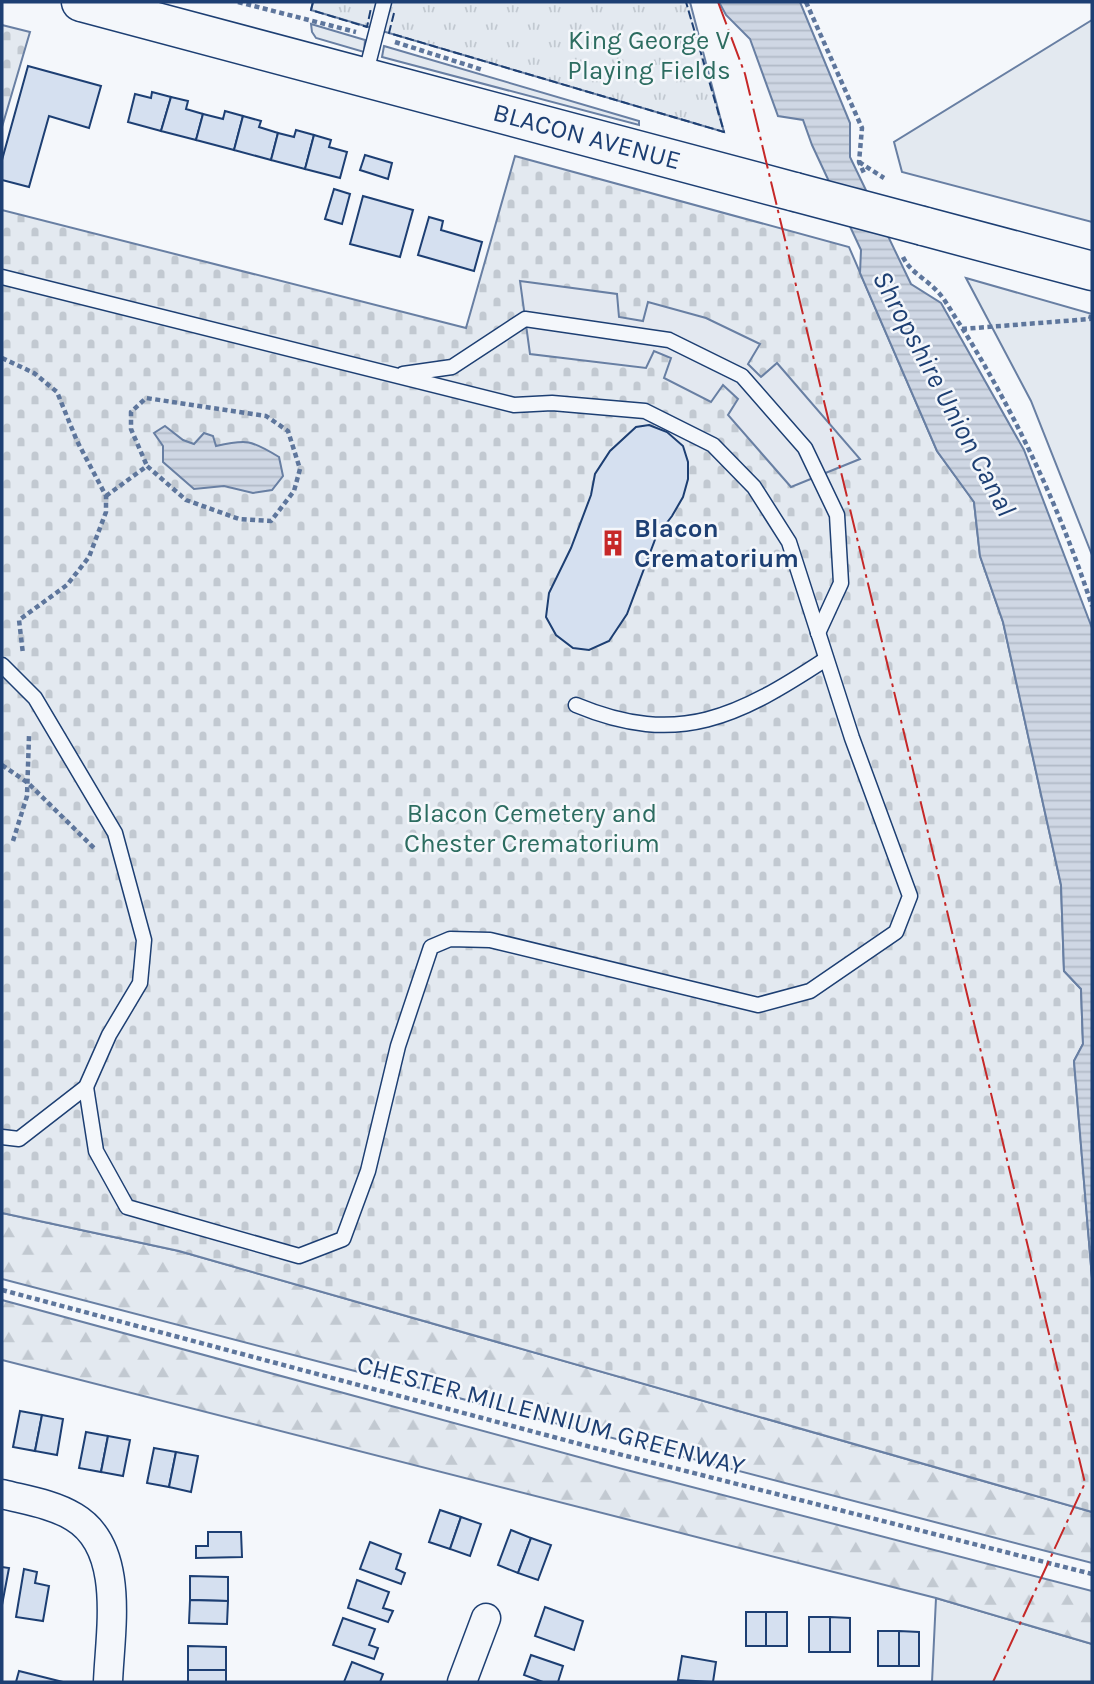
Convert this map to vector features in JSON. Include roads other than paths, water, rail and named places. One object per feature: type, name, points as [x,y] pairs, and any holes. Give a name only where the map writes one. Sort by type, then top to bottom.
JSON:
[{"type":"street","name":"BLACON AVENUE","points":[[81,2],[795,192],[912,240],[1092,271]]},
{"type":"street","points":[[2,1494],[43,1504],[75,1517],[97,1539],[108,1562],[111,1591],[108,1682]]},
{"type":"street","points":[[462,1682],[486,1618]]},
{"type":"lane","points":[[365,77],[384,2]]},
{"type":"lane","points":[[2,277],[514,405],[552,403],[645,411],[713,445],[754,487],[789,542],[826,659],[910,896],[896,932],[810,991],[758,1005],[490,940],[450,939],[431,947],[398,1046],[368,1171],[343,1239],[299,1256],[127,1207],[96,1151],[86,1087]]},
{"type":"lane","points":[[395,376],[452,367],[525,319],[669,340],[742,376],[805,448],[837,516],[841,583],[818,633]]},
{"type":"lane","points":[[576,705],[609,719],[668,726],[701,723],[775,693],[826,659]]},
{"type":"lane","points":[[2,664],[35,698],[115,834],[144,940],[140,983],[109,1035],[86,1087],[19,1139],[2,1137]]},
{"type":"water","name":"Shropshire Union Canal","points":[[719,2],[800,2],[850,123],[850,157],[911,284],[941,303],[1024,450],[1092,628],[1092,1278],[1074,1061],[1083,1044],[1081,989],[1064,971],[1061,885],[1003,622],[980,556],[974,502],[937,451],[860,273],[861,250],[803,120],[778,116],[750,39],[726,15]]},
{"type":"water","points":[[165,426],[183,440],[194,444],[204,433],[213,436],[216,446],[235,442],[255,444],[279,457],[283,476],[272,490],[253,493],[224,486],[194,489],[163,462],[163,446],[154,433]]},
{"type":"place","name":"Blacon Crematorium","points":[[613,543]]},
{"type":"park label","name":"King George V Playing Fields","points":[[649,55]]},
{"type":"park label","name":"Blacon Cemetery and Chester Crematorium","points":[[532,828]]}]
